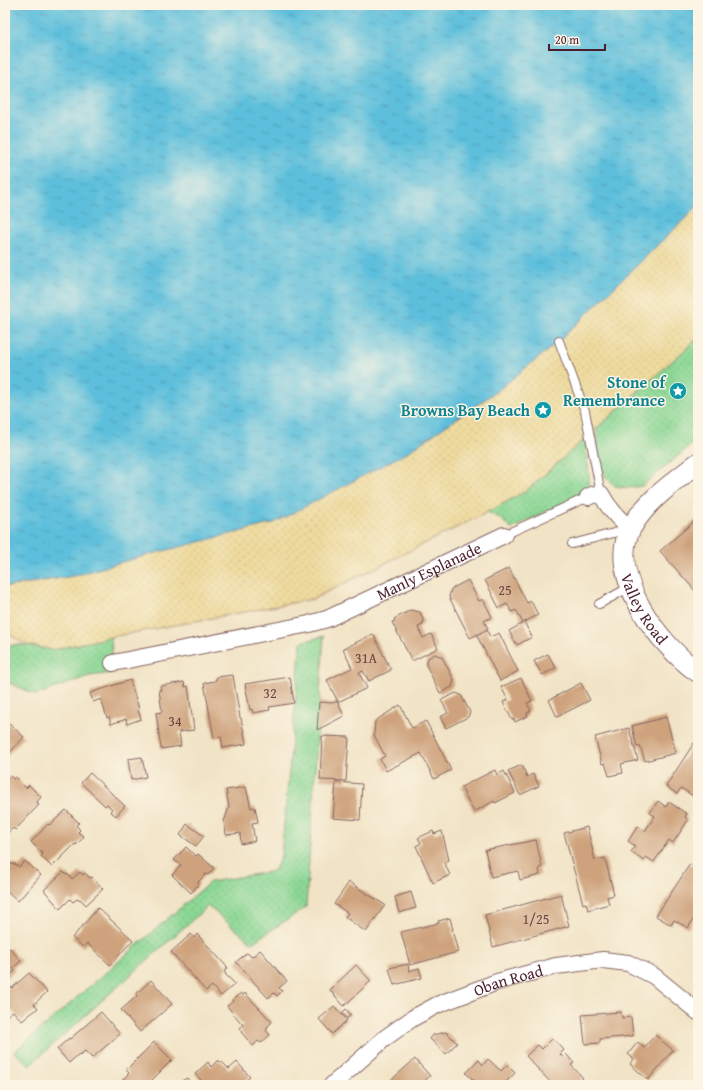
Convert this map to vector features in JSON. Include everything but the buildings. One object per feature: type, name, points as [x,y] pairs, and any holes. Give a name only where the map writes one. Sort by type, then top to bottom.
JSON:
[{"type":"street","points":[[594,496],[607,505],[630,529],[641,513],[657,496],[698,463]]},
{"type":"street","name":"Valley Road","points":[[630,529],[624,552],[625,569],[630,587],[645,615],[660,636],[679,657],[698,672]]},
{"type":"street","name":"Manly Esplanade","points":[[113,662],[327,620],[504,536]]},
{"type":"street","name":"Oban Road","points":[[332,1085],[385,1038],[413,1018],[437,1005],[497,982],[556,966],[603,960],[628,963],[654,976],[698,1012]]},
{"type":"lane","points":[[559,341],[585,411],[594,496]]},
{"type":"lane","name":"Manly Esplanade","points":[[504,536],[594,496]]},
{"type":"lane","points":[[572,544],[630,529]]},
{"type":"lane","points":[[599,604],[630,587]]},
{"type":"sand","name":"Browns Bay Beach","points":[[698,206],[698,338],[526,491],[488,512],[313,599],[111,637],[52,650],[26,645],[5,631],[5,587],[73,576],[140,557],[406,453],[497,391],[559,341]]},
{"type":"green space","points":[[698,338],[698,439],[642,486],[627,488],[615,486],[605,476],[600,463],[596,429]]},
{"type":"green space","points":[[585,439],[589,485],[583,493],[511,529],[501,519],[488,512],[526,491]]},
{"type":"green space","points":[[324,636],[306,907],[252,943],[208,906],[30,1065],[14,1052],[210,882],[274,871],[281,857],[301,642]]},
{"type":"green space","points":[[111,637],[113,673],[89,676],[36,695],[5,681],[5,645],[26,645],[52,650]]},
{"type":"water","points":[[5,5],[698,5],[698,206],[559,341],[497,391],[406,453],[274,523],[140,557],[73,576],[5,587]]},
{"type":"place","name":"Stone of Remembrance","points":[[678,391]]},
{"type":"place","name":"Browns Bay Beach","points":[[543,410]]}]
